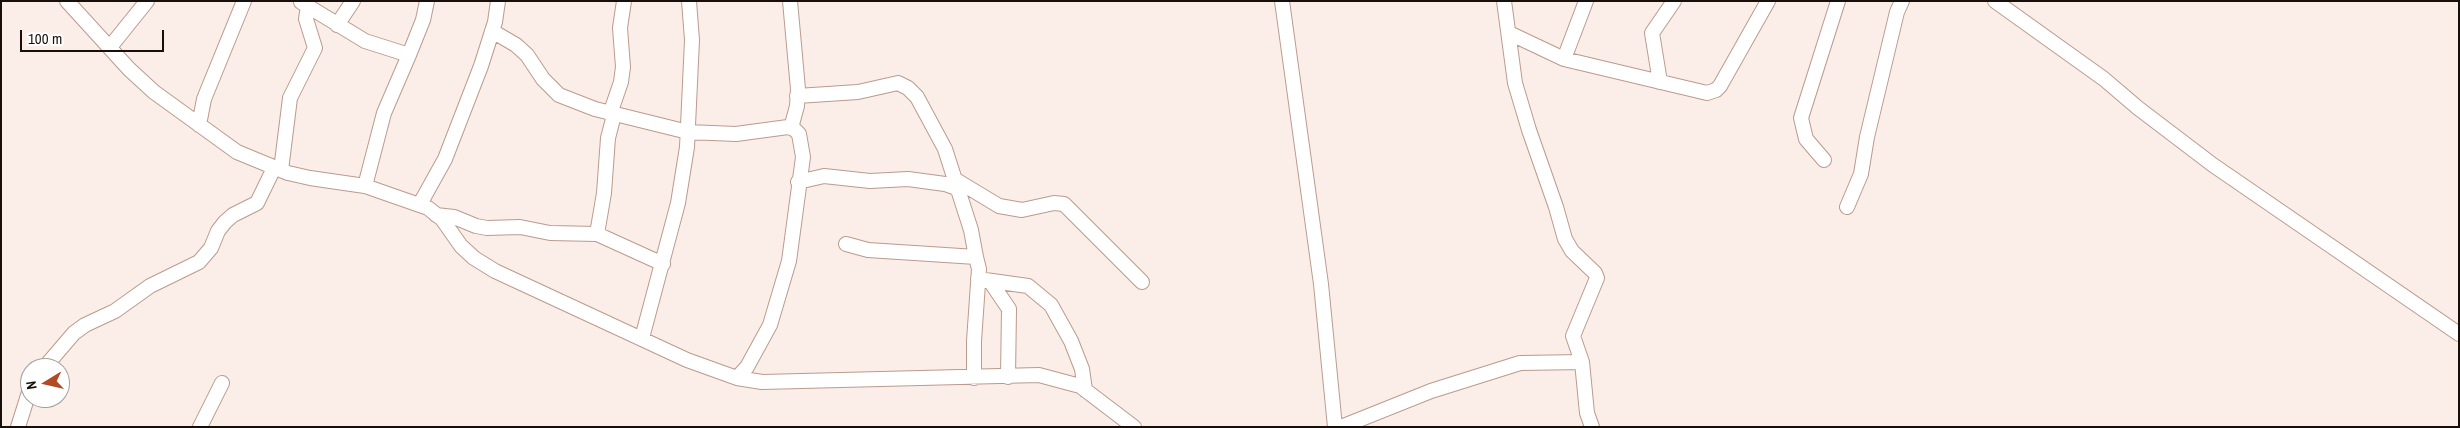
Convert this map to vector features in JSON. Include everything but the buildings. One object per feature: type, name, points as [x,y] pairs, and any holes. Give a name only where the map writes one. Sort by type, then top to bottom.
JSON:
[{"type":"street","points":[[67,1],[154,92],[237,152],[277,169],[310,178],[365,186],[420,204],[436,215],[468,252],[495,272],[687,360],[737,378],[762,382],[1039,375],[1060,379],[1080,386],[1134,427]]},
{"type":"street","points":[[110,47],[148,1]]},
{"type":"street","points":[[199,125],[204,99],[244,1]]},
{"type":"street","points":[[337,25],[353,1]]},
{"type":"street","points":[[365,186],[384,113],[423,20],[427,1]]},
{"type":"street","points":[[420,204],[445,159],[492,31],[498,1]]},
{"type":"street","points":[[597,234],[604,194],[608,138],[623,67],[620,28],[624,1]]},
{"type":"street","points":[[642,338],[678,203],[688,132],[692,40],[689,1]]},
{"type":"street","points":[[790,1],[797,65],[797,96],[791,128]]},
{"type":"street","points":[[1282,1],[1320,284],[1335,427]]},
{"type":"street","points":[[1504,1],[1515,83],[1521,108],[1556,207],[1565,239],[1572,251],[1595,273],[1597,278],[1573,336],[1582,362],[1586,413],[1592,427]]},
{"type":"street","points":[[1564,59],[1586,1]]},
{"type":"street","points":[[1660,82],[1652,33],[1674,1]]},
{"type":"street","points":[[1509,33],[1564,59],[1707,93],[1716,90],[1768,1]]},
{"type":"street","points":[[1824,160],[1806,139],[1801,118],[1838,1]]},
{"type":"street","points":[[1847,207],[1860,174],[1897,12],[1902,1]]},
{"type":"street","points":[[1995,1],[2104,78],[2138,108],[2213,165],[2459,334]]},
{"type":"street","points":[[304,4],[337,25],[383,48],[409,55]]},
{"type":"street","points":[[53,358],[74,333],[85,325],[115,311],[150,286],[199,262],[211,248],[225,222],[232,215],[256,203],[277,169],[290,98],[315,48],[306,19],[304,4]]},
{"type":"street","points":[[492,31],[516,45],[527,55],[543,79],[559,95],[571,101],[612,114],[688,132],[736,134],[791,128],[799,134],[802,143],[802,156],[789,261],[770,325],[747,367],[737,378]]},
{"type":"street","points":[[797,96],[858,92],[898,83],[902,84],[917,97],[946,149],[984,280],[1009,309],[1008,377]]},
{"type":"street","points":[[798,182],[824,176],[870,181],[908,179],[957,185],[999,206],[1022,210],[1054,203],[1064,204],[1142,282]]},
{"type":"street","points":[[436,215],[454,217],[476,226],[487,228],[520,227],[550,232],[597,234],[663,264]]},
{"type":"street","points":[[846,244],[868,250],[976,257]]},
{"type":"street","points":[[974,378],[974,341],[984,280]]},
{"type":"street","points":[[984,280],[1028,286],[1051,305],[1071,341],[1082,369],[1085,390]]},
{"type":"street","points":[[1342,427],[1432,391],[1520,362],[1582,362]]},
{"type":"street","points":[[200,427],[222,383]]},
{"type":"street","points":[[18,427],[24,408]]}]
